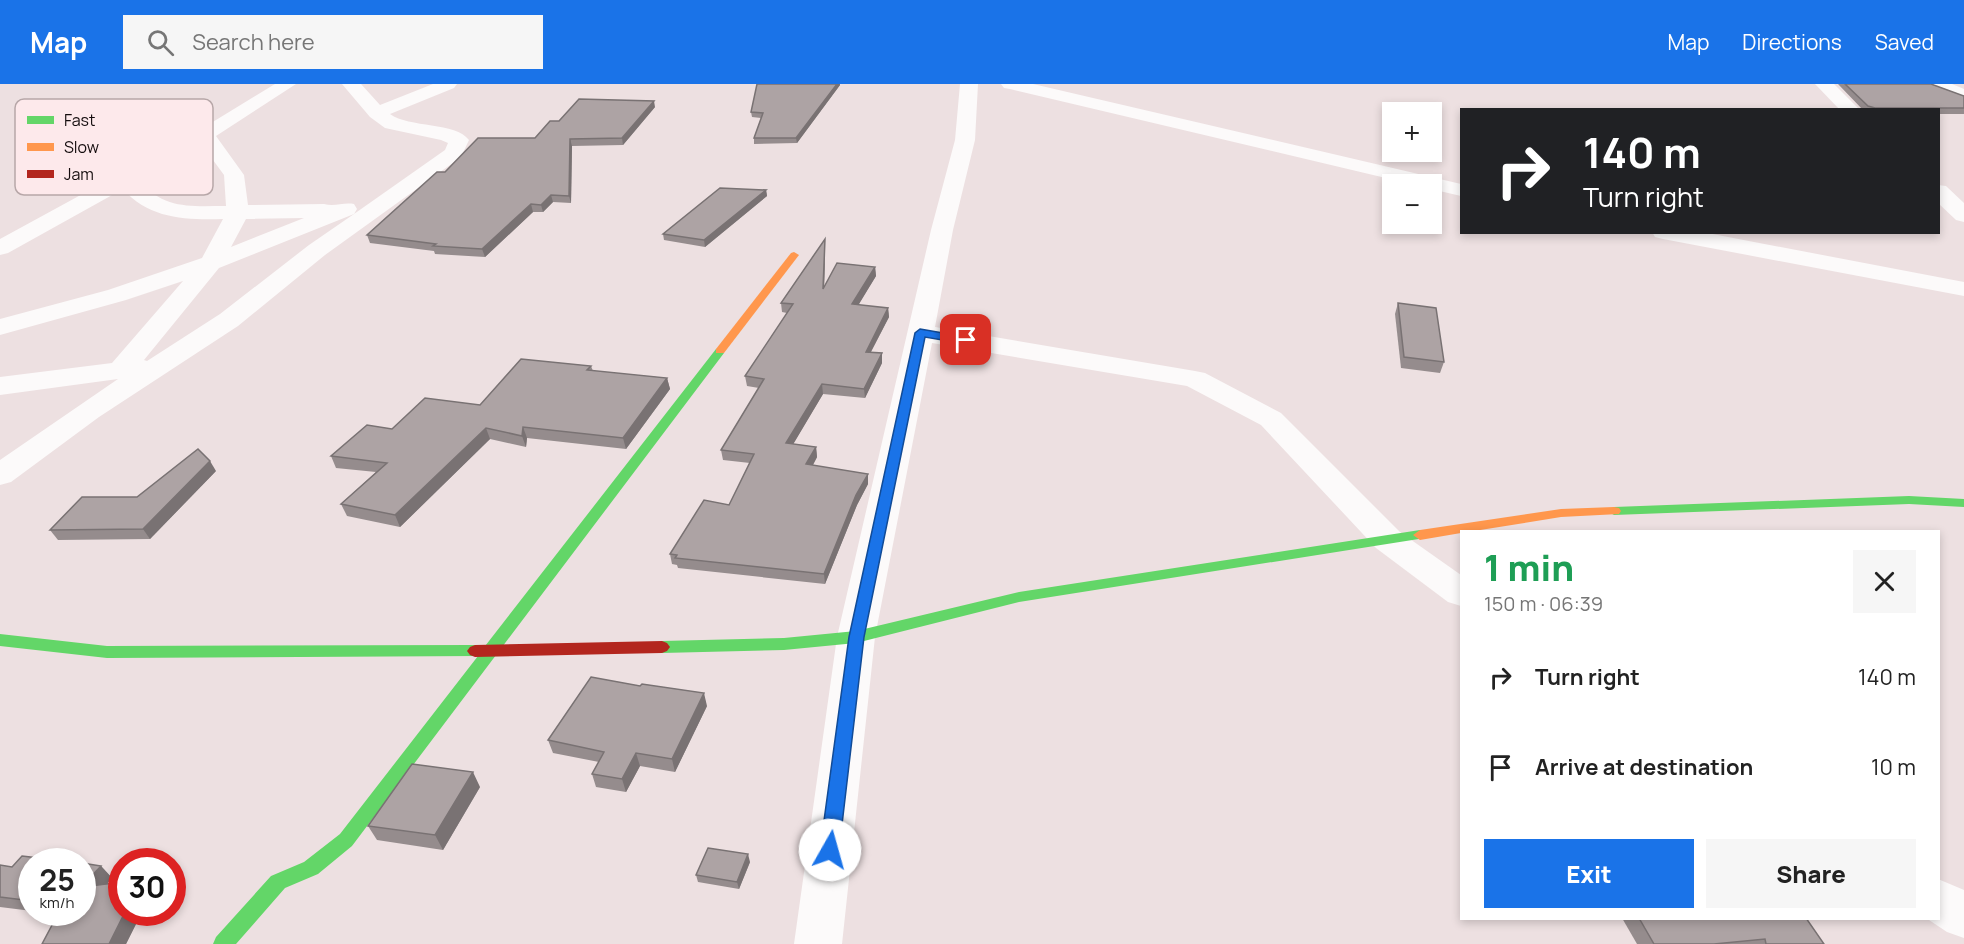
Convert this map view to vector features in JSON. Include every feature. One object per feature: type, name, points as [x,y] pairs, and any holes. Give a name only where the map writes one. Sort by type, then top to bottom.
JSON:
[{"type":"street","points":[[213,131],[287,84]]},
{"type":"street","points":[[0,475],[89,411],[229,320],[316,250],[454,153],[459,140],[393,124],[377,113],[351,84]]},
{"type":"street","points":[[377,113],[447,84]]},
{"type":"street","points":[[818,944],[856,637],[942,230],[965,140],[969,84]]},
{"type":"street","points":[[1010,84],[1460,190]]},
{"type":"street","points":[[1824,84],[1849,108]]},
{"type":"street","points":[[1937,84],[1964,95]]},
{"type":"street","points":[[120,371],[211,263],[238,212],[234,175],[213,145]]},
{"type":"street","points":[[1940,193],[1964,215]]},
{"type":"street","points":[[0,248],[99,195]]},
{"type":"street","points":[[140,195],[157,206],[184,213],[309,212],[383,205]]},
{"type":"street","points":[[0,327],[117,295],[211,263],[346,209]]},
{"type":"street","points":[[1674,234],[1964,289]]},
{"type":"street","points":[[223,944],[278,882],[311,868],[346,840],[794,255]]},
{"type":"street","points":[[920,333],[1195,379],[1271,419],[1388,540],[1460,592]]},
{"type":"street","points":[[0,386],[159,366]]},
{"type":"street","points":[[0,640],[107,651],[489,651],[784,644],[856,637],[1019,597],[1561,513],[1909,500],[1964,503]]},
{"type":"street","points":[[1940,901],[1964,916]]},
{"type":"building","points":[[757,84],[837,84],[796,138],[754,138],[763,113],[751,112]]},
{"type":"building","points":[[1845,84],[1931,84],[1964,96],[1964,108],[1875,108],[1868,106]]},
{"type":"building","points":[[579,99],[654,101],[622,138],[570,139],[569,196],[551,195],[541,205],[531,204],[482,249],[433,246],[436,244],[367,235],[437,172],[445,172],[478,138],[535,138],[550,121],[559,121]]},
{"type":"building","points":[[720,188],[766,190],[704,240],[663,234]]},
{"type":"building","points":[[825,239],[823,289],[837,263],[875,267],[852,304],[888,308],[866,352],[882,353],[864,389],[822,384],[786,443],[816,447],[806,464],[868,474],[856,495],[824,574],[675,558],[677,555],[670,554],[704,500],[729,505],[754,454],[721,450],[764,379],[745,376],[793,304],[781,303]]},
{"type":"building","points":[[1398,303],[1436,308],[1444,362],[1404,357]]},
{"type":"building","points":[[521,359],[591,366],[587,370],[667,378],[623,438],[523,427],[522,436],[486,428],[395,515],[341,504],[387,463],[331,456],[367,425],[392,429],[425,398],[480,405]]},
{"type":"building","points":[[198,449],[210,461],[143,529],[50,530],[82,497],[137,497]]},
{"type":"building","points":[[591,677],[640,686],[642,684],[704,693],[672,759],[636,753],[622,779],[592,774],[604,752],[548,740]]},
{"type":"building","points":[[412,764],[473,772],[435,835],[368,826]]},
{"type":"building","points":[[708,848],[748,854],[737,882],[696,875]]},
{"type":"building","points":[[18,860],[18,899],[0,897],[0,865],[12,867]]},
{"type":"building","points":[[108,884],[108,926],[118,926],[109,944],[42,944],[52,926],[96,926],[96,885]]},
{"type":"building","points":[[1640,920],[1807,920],[1824,944],[1766,944],[1765,939],[1714,944],[1654,944]]},
{"type":"traffic: fast","points":[[223,944],[278,882],[311,868],[346,840],[720,351]]},
{"type":"traffic: fast","points":[[1614,511],[1909,500],[1964,503]]},
{"type":"traffic: fast","points":[[662,647],[784,644],[856,637],[1019,597],[1420,535]]},
{"type":"traffic: fast","points":[[0,640],[107,652],[475,651]]},
{"type":"traffic: slow","points":[[720,351],[794,255]]},
{"type":"traffic: slow","points":[[1420,535],[1561,513],[1614,511]]},
{"type":"traffic: jam","points":[[475,651],[662,647]]},
{"type":"route","points":[[830,850],[856,637],[920,333],[966,340]]}]
